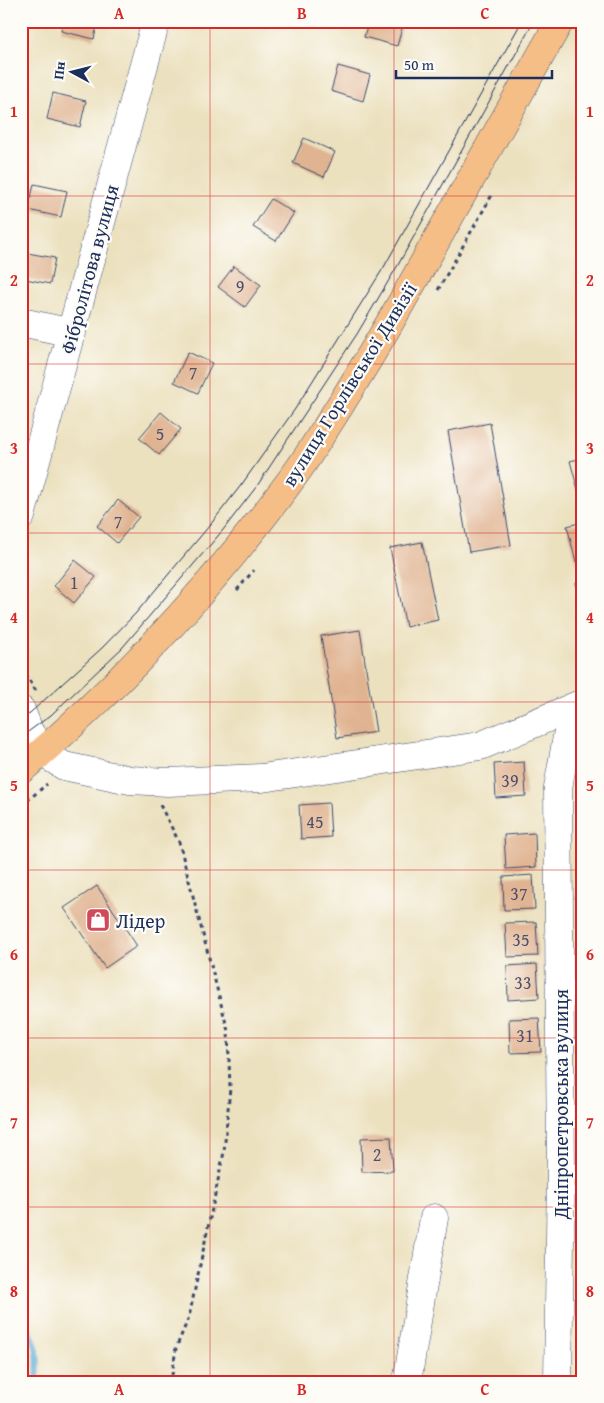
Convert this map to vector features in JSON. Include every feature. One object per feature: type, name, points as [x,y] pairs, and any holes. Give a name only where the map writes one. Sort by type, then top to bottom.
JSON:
[{"type":"main road","name":"вулиця Горлівської Дивізії","points":[[21,770],[131,667],[182,614],[241,544],[298,471],[350,390],[399,308],[560,21]]},
{"type":"street","name":"Фібролітова вулиця","points":[[21,516],[156,21]]},
{"type":"street","points":[[21,322],[72,333]]},
{"type":"street","points":[[21,710],[29,731],[42,752],[64,766],[130,780],[168,782],[262,778],[480,746],[577,705]]},
{"type":"street","name":"Дніпропетровська вулиця","points":[[558,1382],[561,1158],[558,788],[577,705]]},
{"type":"street","points":[[407,1382],[434,1218]]},
{"type":"path","points":[[144,781],[167,816],[179,842],[228,1031],[230,1088],[224,1152],[189,1317],[176,1348],[171,1382]]},
{"type":"building","points":[[63,21],[98,21],[94,39],[61,31]]},
{"type":"building","points":[[369,21],[404,21],[397,46],[364,37]]},
{"type":"building","points":[[338,66],[370,75],[363,101],[331,91]]},
{"type":"building","points":[[53,93],[86,101],[80,127],[47,119]]},
{"type":"building","points":[[304,138],[335,152],[324,177],[293,163]]},
{"type":"building","points":[[34,184],[67,191],[61,217],[28,210]]},
{"type":"building","points":[[271,199],[294,213],[276,241],[253,227]]},
{"type":"building","points":[[22,252],[55,258],[50,284],[21,278]]},
{"type":"building","points":[[234,266],[261,285],[245,307],[218,287]]},
{"type":"building","points":[[188,352],[212,363],[198,393],[174,382]]},
{"type":"building","points":[[161,412],[181,429],[159,455],[139,438]]},
{"type":"building","points":[[490,423],[511,545],[469,552],[448,431]]},
{"type":"building","points":[[583,458],[583,496],[580,497],[570,461]]},
{"type":"building","points":[[118,500],[139,517],[117,543],[97,526]]},
{"type":"building","points":[[583,522],[583,560],[576,562],[567,526]]},
{"type":"building","points":[[422,542],[438,620],[406,627],[390,548]]},
{"type":"building","points":[[75,560],[96,577],[74,603],[54,586]]},
{"type":"building","points":[[583,581],[583,608],[582,608],[576,583]]},
{"type":"building","points":[[360,630],[376,732],[337,738],[321,636]]},
{"type":"building","points":[[524,762],[526,796],[496,798],[494,764]]},
{"type":"building","points":[[329,803],[331,837],[301,839],[299,805]]},
{"type":"building","points":[[535,833],[536,867],[506,869],[504,835]]},
{"type":"building","points":[[533,875],[535,909],[504,910],[503,877]]},
{"type":"building","points":[[97,886],[137,946],[105,968],[64,908]]},
{"type":"building","points":[[536,922],[538,956],[507,957],[505,923]]},
{"type":"building","points":[[537,964],[539,998],[508,1000],[507,966]]},
{"type":"building","points":[[539,1018],[541,1052],[510,1053],[509,1019]]},
{"type":"building","points":[[580,1048],[583,1048],[583,1076],[581,1076]]},
{"type":"building","points":[[583,1126],[583,1143],[581,1143],[580,1127]]},
{"type":"building","points":[[391,1137],[393,1171],[362,1172],[361,1138]]},
{"type":"waterway","points":[[21,1319],[31,1334],[38,1356],[37,1382]]},
{"type":"tram line","points":[[21,721],[102,648],[136,613],[242,484],[295,409],[384,267],[522,21]]},
{"type":"tram line","points":[[21,737],[51,715],[122,648],[223,530],[257,486],[357,334],[398,265],[534,21]]},
{"type":"place","name":"Лідер","points":[[98,920]]}]
